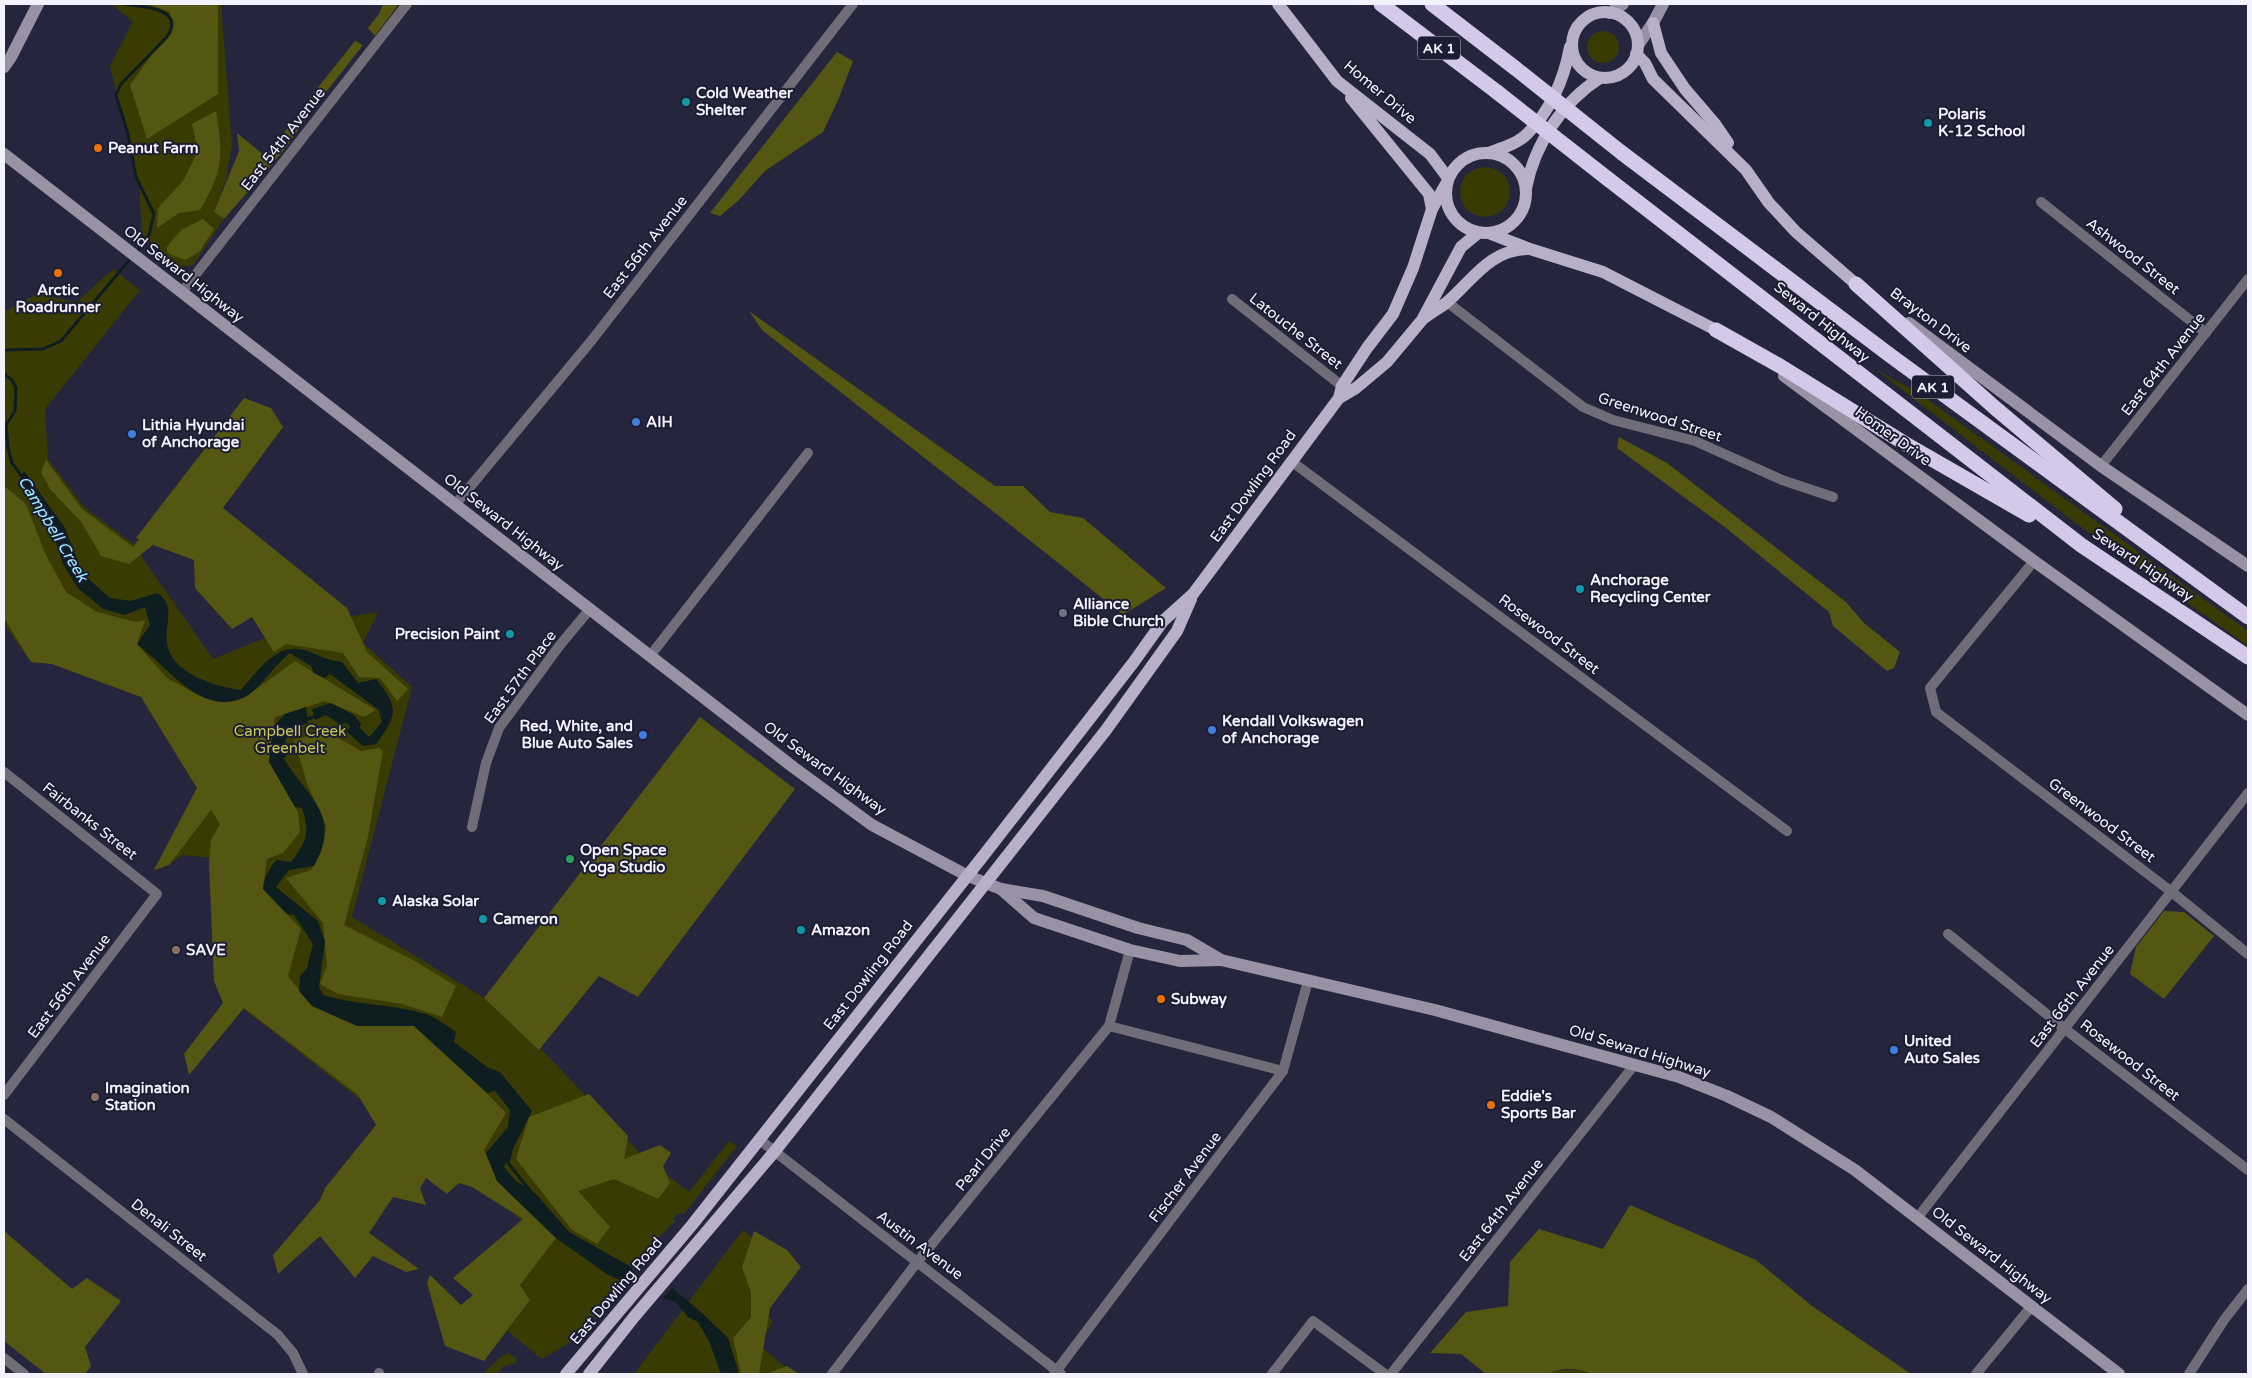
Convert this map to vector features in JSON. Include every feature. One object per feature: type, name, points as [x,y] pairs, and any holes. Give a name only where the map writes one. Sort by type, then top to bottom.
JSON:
[{"type":"highway","name":"Seward Highway","points":[[1380,4],[1757,292],[1903,409],[2081,545],[2248,657]]},
{"type":"highway","name":"Seward Highway","points":[[1432,4],[1622,153],[1899,362],[2248,617]]},
{"type":"highway","points":[[1856,284],[1994,407],[2222,598]]},
{"type":"highway","points":[[1716,330],[1780,366],[1909,446],[2081,545]]},
{"type":"main road","points":[[4,67],[11,58],[38,4]]},
{"type":"main road","name":"Homer Drive","points":[[1278,4],[1337,81],[1430,154],[1447,181]]},
{"type":"main road","points":[[1600,78],[1584,88],[1545,136],[1530,168],[1526,199],[1522,211],[1514,222],[1504,230],[1491,234],[1478,234],[1466,229],[1456,221],[1448,210],[1445,197],[1447,181],[1458,164],[1467,157],[1488,153],[1511,145],[1526,135],[1543,114],[1558,89],[1568,63],[1573,35],[1578,26],[1585,18],[1603,9],[1623,4]]},
{"type":"main road","points":[[1573,35],[1572,46],[1577,63],[1591,75],[1600,78],[1610,78],[1626,70],[1663,4]]},
{"type":"main road","points":[[1603,9],[1624,18],[1631,25],[1637,49]]},
{"type":"main road","points":[[1653,23],[1661,53],[1685,89],[1715,124],[1746,170]]},
{"type":"main road","name":"Brayton Drive","points":[[1637,49],[1653,79],[1746,170],[1770,203],[1796,232],[1856,284],[2102,466],[2248,566]]},
{"type":"main road","points":[[1337,81],[1429,194],[1432,209]]},
{"type":"main road","points":[[1488,153],[1509,160],[1520,172],[1526,188]]},
{"type":"main road","name":"Old Seward Highway","points":[[4,154],[793,767],[872,825],[968,876],[1001,890],[1042,896],[1138,928],[1187,940],[1221,960]]},
{"type":"main road","name":"East Dowling Road","points":[[566,1374],[672,1251],[968,876],[1127,670],[1146,642],[1164,621],[1193,594],[1292,461],[1341,392],[1367,348],[1393,314],[1413,268],[1432,209],[1447,181]]},
{"type":"main road","name":"East Dowling Road","points":[[1341,392],[1356,388],[1387,362],[1422,320],[1461,247],[1478,234]]},
{"type":"main road","name":"Homer Drive","points":[[1491,234],[1530,249],[1603,272],[1716,330],[1773,367],[2034,561],[2248,714]]},
{"type":"main road","points":[[1422,320],[1447,302],[1489,261],[1506,252],[1530,249]]},
{"type":"main road","name":"East Dowling Road","points":[[589,1374],[634,1317],[775,1152],[1106,730],[1177,632],[1193,594]]},
{"type":"main road","name":"Old Seward Highway","points":[[1001,890],[1034,918],[1130,950],[1180,961],[1221,960],[1435,1010],[1635,1064],[1679,1077],[1719,1092],[1771,1117],[1855,1170],[2118,1374]]},
{"type":"street","name":"East 54th Avenue","points":[[182,292],[407,4]]},
{"type":"street","name":"East 56th Avenue","points":[[455,505],[592,340],[853,4]]},
{"type":"street","name":"Ashwood Street","points":[[2041,202],[2206,333]]},
{"type":"street","name":"East 64th Avenue","points":[[2102,466],[2248,279]]},
{"type":"street","name":"Latouche Street","points":[[1232,299],[1341,392]]},
{"type":"street","name":"Greenwood Street","points":[[1447,302],[1583,407],[1613,420],[1695,440],[1782,480],[1832,497]]},
{"type":"street","points":[[650,656],[808,453]]},
{"type":"street","name":"Rosewood Street","points":[[1292,461],[1788,831]]},
{"type":"street","name":"Greenwood Street","points":[[2034,561],[1930,688],[1936,712],[2173,892],[2248,954]]},
{"type":"street","name":"East 57th Place","points":[[472,826],[486,763],[499,728],[560,645],[590,609]]},
{"type":"street","name":"Fairbanks Street","points":[[4,772],[157,894]]},
{"type":"street","name":"East 66th Avenue","points":[[1918,1217],[2173,892],[2248,793]]},
{"type":"street","name":"East 56th Avenue","points":[[4,1095],[157,894]]},
{"type":"street","name":"Rosewood Street","points":[[1948,934],[2065,1029],[2248,1170]]},
{"type":"street","name":"Pearl Drive","points":[[832,1374],[918,1261],[1082,1062],[1109,1026],[1130,950]]},
{"type":"street","name":"Fischer Avenue","points":[[1058,1373],[1283,1071],[1308,981]]},
{"type":"street","points":[[1109,1026],[1283,1071]]},
{"type":"street","name":"East 64th Avenue","points":[[1391,1374],[1635,1064]]},
{"type":"street","name":"Denali Street","points":[[4,1119],[278,1335],[293,1353],[303,1374]]},
{"type":"street","name":"Austin Avenue","points":[[760,1140],[918,1261],[1058,1373]]},
{"type":"street","points":[[2189,1374],[2224,1320],[2248,1289]]},
{"type":"street","points":[[1976,1374],[2031,1307]]},
{"type":"street","points":[[1272,1374],[1313,1321],[1384,1374]]},
{"type":"street","points":[[4,1358],[24,1374]]},
{"type":"green space","points":[[112,4],[221,4],[232,145],[226,179],[214,212],[224,219],[193,265],[180,267],[142,234],[139,185],[110,66],[133,22]]},
{"type":"green space","points":[[1603,31],[1609,32],[1614,36],[1618,41],[1618,53],[1614,58],[1609,62],[1603,63],[1597,62],[1592,58],[1588,53],[1587,47],[1588,41],[1592,36],[1597,32]]},
{"type":"green space","points":[[1485,167],[1494,169],[1505,178],[1510,192],[1508,201],[1499,212],[1485,217],[1476,215],[1465,206],[1460,192],[1462,183],[1471,172]]},
{"type":"green space","name":"Campbell Creek Greenbelt","points":[[113,269],[140,290],[45,409],[48,459],[84,507],[132,543],[213,659],[297,625],[378,612],[363,643],[412,687],[352,917],[484,998],[542,1050],[642,1155],[689,1192],[729,1141],[737,1146],[684,1214],[678,1213],[673,1219],[675,1221],[656,1240],[574,1340],[542,1359],[507,1331],[530,1300],[520,1285],[532,1235],[508,1205],[388,1121],[223,993],[215,858],[182,855],[169,865],[154,870],[197,788],[141,697],[52,664],[31,662],[4,624],[4,312],[37,294],[77,302]]},
{"type":"green space","points":[[1875,369],[1920,394],[2248,631],[2248,646],[2073,521]]},
{"type":"green space","points":[[743,1230],[793,1272],[763,1309],[773,1322],[758,1344],[793,1374],[634,1374]]},
{"type":"green space","points":[[508,1353],[516,1358],[516,1363],[504,1366],[499,1372],[485,1374],[485,1371]]},
{"type":"green space","points":[[1583,1369],[1591,1374],[1549,1374],[1553,1371]]},
{"type":"shaded area","points":[[147,4],[218,4],[218,94],[147,139],[130,85],[161,42],[172,33],[170,12]]},
{"type":"shaded area","points":[[383,4],[399,4],[375,36],[368,28],[379,14]]},
{"type":"shaded area","points":[[355,41],[363,45],[316,105],[308,100]]},
{"type":"shaded area","points":[[837,52],[853,61],[839,98],[823,132],[765,171],[739,200],[720,216],[710,213]]},
{"type":"shaded area","points":[[216,111],[220,140],[220,162],[214,184],[208,196],[200,210],[179,213],[157,228],[158,208],[183,181],[198,151],[192,124]]},
{"type":"shaded area","points":[[300,113],[306,118],[285,149],[224,219],[214,212],[239,151],[237,133],[265,156]]},
{"type":"shaded area","points":[[203,219],[214,229],[199,252],[185,260],[169,254],[166,248],[181,230]]},
{"type":"shaded area","points":[[749,311],[995,486],[1023,486],[1050,512],[1083,518],[1166,588],[1123,615],[762,330]]},
{"type":"shaded area","points":[[244,398],[271,408],[283,427],[223,508],[347,608],[367,652],[408,689],[397,701],[380,678],[359,677],[343,653],[286,644],[274,652],[252,617],[232,629],[195,588],[194,560],[153,545],[129,564],[101,556],[82,523],[50,489],[41,472],[46,460],[82,509],[133,547],[139,539],[136,538]]},
{"type":"shaded area","points":[[1619,437],[1667,463],[1846,602],[1864,623],[1900,652],[1894,668],[1887,671],[1833,626],[1829,612],[1726,528],[1617,448]]},
{"type":"shaded area","points":[[4,486],[26,504],[45,553],[66,592],[97,612],[136,622],[145,620],[137,644],[167,678],[202,697],[244,698],[295,661],[376,710],[364,717],[325,701],[275,717],[269,762],[298,812],[300,832],[283,853],[267,859],[263,889],[301,929],[288,976],[312,1006],[398,1026],[414,1026],[469,1075],[506,1113],[484,1150],[497,1181],[556,1238],[520,1285],[530,1300],[484,1361],[445,1346],[427,1283],[430,1275],[461,1305],[473,1295],[453,1278],[523,1219],[472,1187],[459,1183],[447,1194],[426,1178],[420,1188],[426,1205],[393,1197],[369,1233],[419,1269],[406,1272],[373,1256],[355,1278],[320,1236],[278,1274],[273,1255],[320,1200],[325,1188],[376,1125],[358,1095],[244,1008],[189,1075],[184,1054],[223,1003],[214,981],[209,864],[211,840],[220,824],[211,810],[169,865],[154,870],[197,788],[141,697],[52,664],[31,662],[4,618]]},
{"type":"shaded area","points":[[700,717],[795,789],[638,997],[599,976],[539,1050],[484,998]]},
{"type":"shaded area","points":[[327,731],[361,751],[379,748],[383,751],[368,837],[344,925],[415,961],[456,986],[442,1017],[402,1004],[338,994],[320,984],[327,966],[323,923],[286,878],[311,870],[321,852],[326,826],[308,786],[294,740]]},
{"type":"shaded area","points":[[2164,911],[2184,912],[2214,936],[2164,999],[2130,974],[2136,947]]},
{"type":"shaded area","points":[[589,1094],[628,1136],[624,1159],[660,1145],[671,1153],[663,1166],[670,1183],[658,1199],[614,1179],[578,1191],[610,1227],[597,1244],[572,1230],[516,1159],[529,1117]]},
{"type":"shaded area","points":[[1630,1205],[1756,1260],[1812,1306],[1911,1374],[1591,1374],[1582,1370],[1570,1369],[1558,1370],[1549,1374],[1486,1374],[1461,1354],[1430,1353],[1466,1312],[1508,1306],[1510,1262],[1539,1229],[1603,1249]]},
{"type":"shaded area","points":[[4,1231],[72,1289],[87,1278],[121,1301],[85,1347],[91,1366],[85,1374],[46,1374],[4,1341]]},
{"type":"shaded area","points":[[754,1231],[787,1250],[801,1267],[770,1308],[759,1374],[741,1374],[733,1338],[751,1317],[751,1293],[742,1267]]},
{"type":"shaded area","points":[[787,1366],[799,1374],[765,1374]]},
{"type":"water","points":[[24,471],[65,528],[83,574],[110,598],[131,601],[157,593],[163,598],[167,603],[168,609],[167,643],[170,654],[176,663],[185,670],[207,682],[241,690],[268,660],[285,650],[304,650],[327,659],[342,662],[358,683],[376,679],[392,704],[393,711],[389,726],[376,744],[363,746],[346,731],[350,727],[346,723],[341,725],[326,715],[315,720],[312,709],[331,703],[354,715],[361,724],[360,728],[369,737],[382,722],[379,710],[330,674],[324,678],[314,673],[311,666],[290,653],[255,690],[243,698],[230,702],[218,702],[207,699],[185,686],[137,644],[150,625],[145,607],[125,615],[103,609],[78,588],[63,564],[54,536],[22,486],[18,483]]},
{"type":"water","points":[[306,707],[308,723],[297,727],[289,734],[285,742],[287,754],[284,759],[319,808],[325,833],[322,848],[314,866],[289,870],[276,887],[318,921],[325,941],[319,987],[323,995],[347,1001],[410,1010],[431,1016],[456,1032],[454,1042],[487,1067],[500,1072],[532,1111],[504,1167],[516,1181],[536,1194],[569,1232],[633,1268],[622,1281],[608,1275],[556,1238],[497,1181],[486,1153],[508,1127],[510,1110],[495,1091],[487,1093],[414,1026],[357,1026],[312,1006],[299,991],[300,976],[307,968],[313,944],[294,915],[287,914],[263,889],[271,866],[277,860],[291,862],[301,848],[306,836],[306,824],[302,808],[295,807],[269,762],[273,727],[285,714]]},
{"type":"water","points":[[672,1288],[728,1338],[738,1374],[721,1374],[709,1341],[698,1322],[688,1317],[676,1302],[663,1298]]},
{"type":"waterway","name":"Campbell Creek","points":[[123,4],[159,10],[171,20],[171,28],[166,38],[121,84],[116,95],[128,134],[136,177],[154,214],[149,235],[137,252]]},
{"type":"waterway","name":"Campbell Creek","points":[[4,350],[43,349],[61,341],[131,258]]},
{"type":"waterway","name":"Campbell Creek","points":[[4,374],[12,380],[16,388],[15,411],[6,425],[8,448],[12,463],[24,479]]},
{"type":"waterway","name":"Campbell Creek","points":[[305,720],[318,715]]},
{"type":"waterway","name":"Campbell Creek","points":[[511,1151],[508,1163],[532,1193]]},
{"type":"waterway","name":"Campbell Creek","points":[[625,1273],[642,1280]]},
{"type":"place","name":"Cold Weather Shelter","points":[[686,102]]},
{"type":"place","name":"Polaris K-12 School","points":[[1928,123]]},
{"type":"place","name":"Peanut Farm","points":[[98,148]]},
{"type":"place","name":"Arctic Roadrunner","points":[[58,273]]},
{"type":"place","name":"AIH","points":[[636,422]]},
{"type":"place","name":"Lithia Hyundai of Anchorage","points":[[132,434]]},
{"type":"place","name":"Anchorage Recycling Center","points":[[1580,589]]},
{"type":"place","name":"Alliance Bible Church","points":[[1063,613]]},
{"type":"place","name":"Precision Paint","points":[[510,634]]},
{"type":"place","name":"Kendall Volkswagen of Anchorage","points":[[1212,730]]},
{"type":"place","name":"Red, White, and Blue Auto Sales","points":[[643,735]]},
{"type":"place","name":"Open Space Yoga Studio","points":[[570,859]]},
{"type":"place","name":"Alaska Solar","points":[[382,901]]},
{"type":"place","name":"Cameron","points":[[483,919]]},
{"type":"place","name":"Amazon","points":[[801,930]]},
{"type":"place","name":"SAVE","points":[[176,950]]},
{"type":"place","name":"Subway","points":[[1161,999]]},
{"type":"place","name":"United Auto Sales","points":[[1894,1050]]},
{"type":"place","name":"Imagination Station","points":[[95,1097]]},
{"type":"place","name":"Eddie's Sports Bar","points":[[1491,1105]]}]
